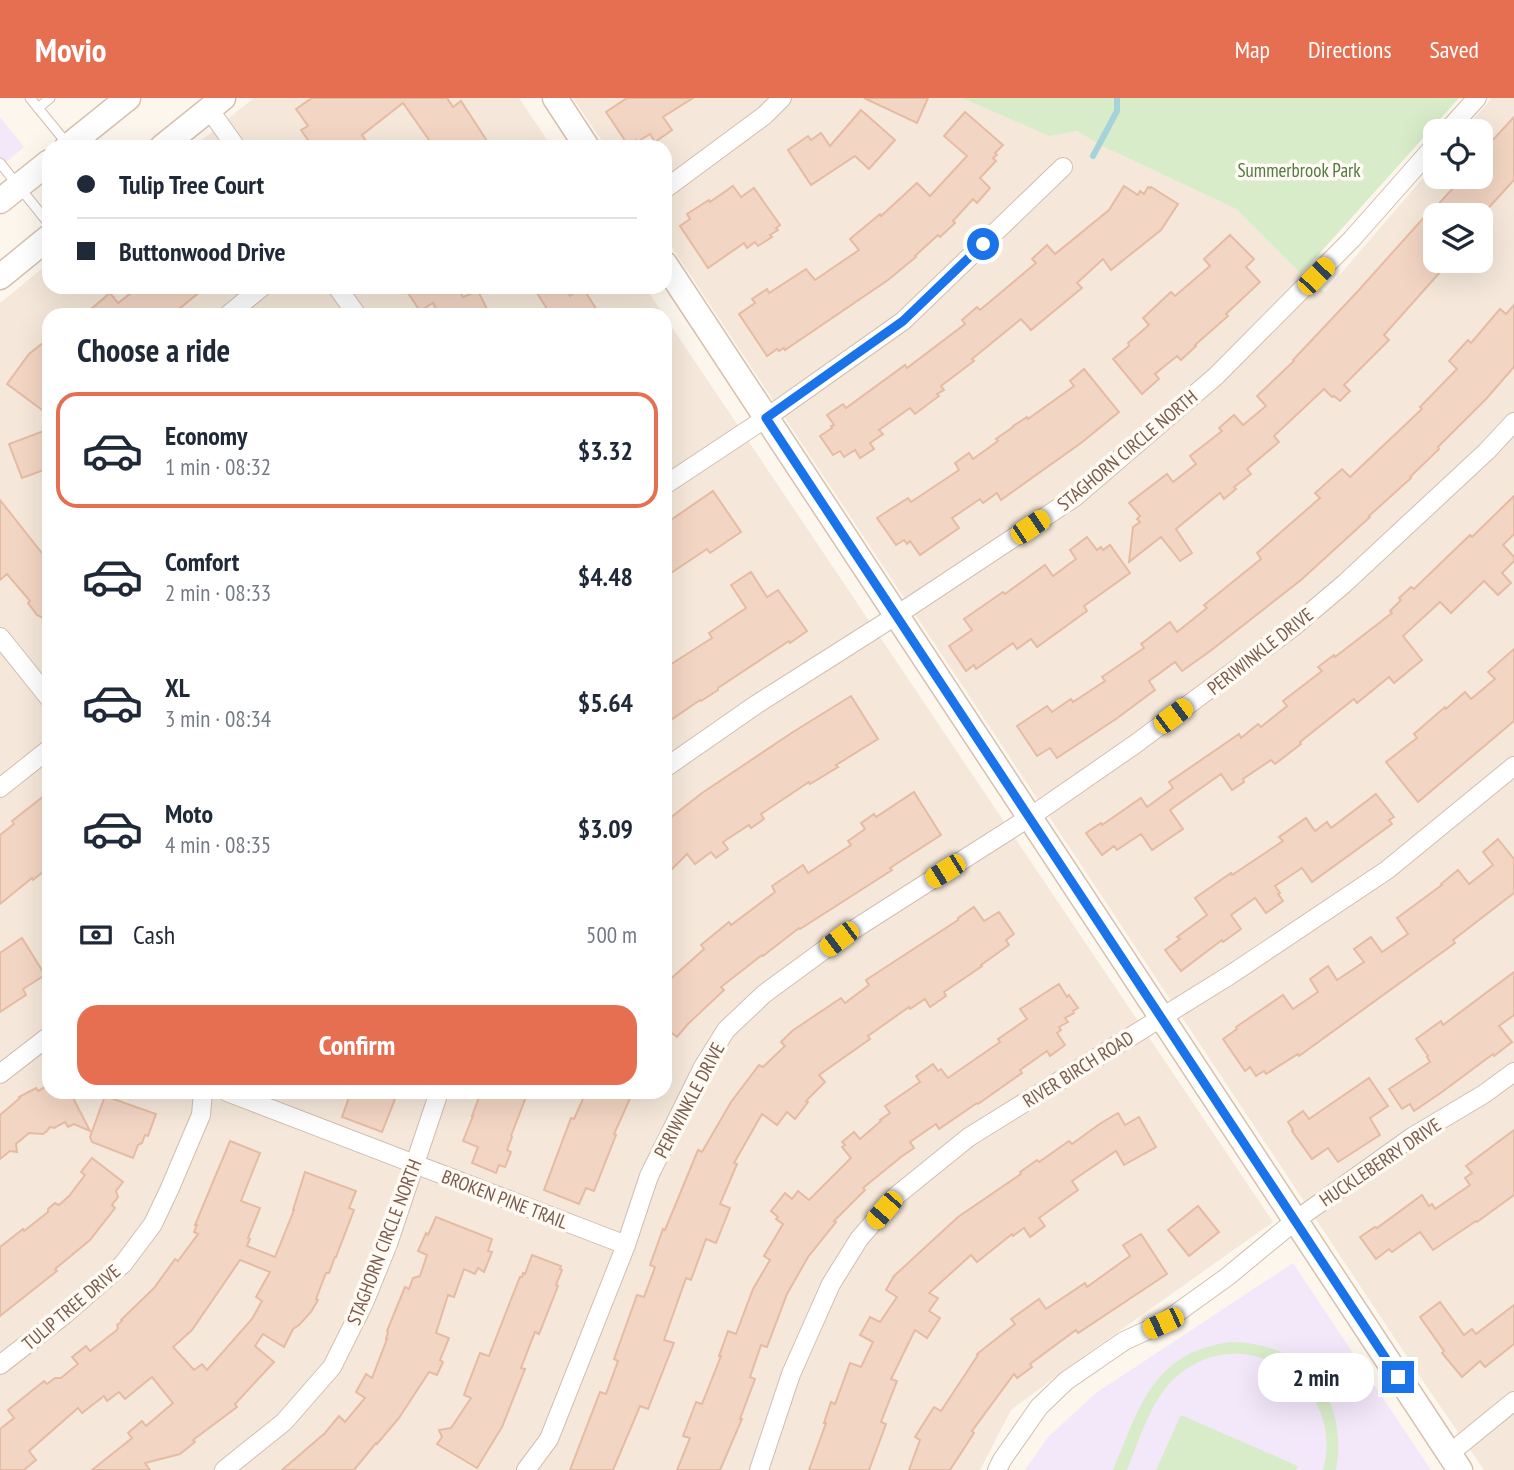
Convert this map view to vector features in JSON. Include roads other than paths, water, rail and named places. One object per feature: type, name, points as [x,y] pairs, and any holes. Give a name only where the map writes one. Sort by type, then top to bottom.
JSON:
[{"type":"street","points":[[76,140],[128,98]]},
{"type":"street","points":[[555,98],[582,140]]},
{"type":"street","points":[[672,184],[765,115],[782,98]]},
{"type":"street","points":[[1458,119],[1477,98]]},
{"type":"street","points":[[171,140],[216,104],[233,140]]},
{"type":"street","name":"STAGHORN CIRCLE NORTH","points":[[672,763],[757,704],[1075,497],[1216,376],[1352,239],[1423,159]]},
{"type":"street","points":[[672,480],[903,321],[1063,167]]},
{"type":"street","points":[[9,194],[42,168]]},
{"type":"street","points":[[0,276],[42,243]]},
{"type":"street","points":[[672,275],[1455,1462],[1514,1401]]},
{"type":"street","points":[[236,308],[254,294]]},
{"type":"street","name":"PERIWINKLE DRIVE","points":[[526,1470],[549,1439],[626,1245],[649,1175],[703,1067],[726,1030],[764,994],[839,939],[1030,817],[1134,746],[1292,628],[1344,584],[1487,451],[1514,422]]},
{"type":"street","points":[[0,636],[42,689]]},
{"type":"street","points":[[0,788],[42,755]]},
{"type":"street","name":"RIVER BIRCH ROAD","points":[[759,1470],[791,1374],[831,1284],[859,1238],[896,1196],[969,1137],[1230,975],[1387,870],[1514,766]]},
{"type":"street","points":[[0,1074],[42,1041]]},
{"type":"street","name":"HUCKLEBERRY DRIVE","points":[[998,1470],[1002,1460],[1039,1407],[1066,1381],[1124,1341],[1163,1323],[1227,1277],[1296,1220],[1412,1137],[1484,1094],[1514,1072]]},
{"type":"street","name":"TULIP TREE DRIVE","points":[[0,1365],[123,1265],[153,1224],[201,1115],[203,1099]]},
{"type":"street","name":"BROKEN PINE TRAIL","points":[[245,1099],[626,1245]]},
{"type":"street","name":"STAGHORN CIRCLE NORTH","points":[[224,1470],[284,1422],[332,1367],[365,1303],[388,1244],[437,1099]]},
{"type":"lane","points":[[30,98],[63,140]]},
{"type":"lane","points":[[38,108],[50,98]]},
{"type":"lane","points":[[0,163],[9,194],[42,218]]},
{"type":"waterway","points":[[1093,156],[1117,111],[1117,98]]},
{"type":"park label","name":"Summerbrook Park","points":[[1299,170]]}]
